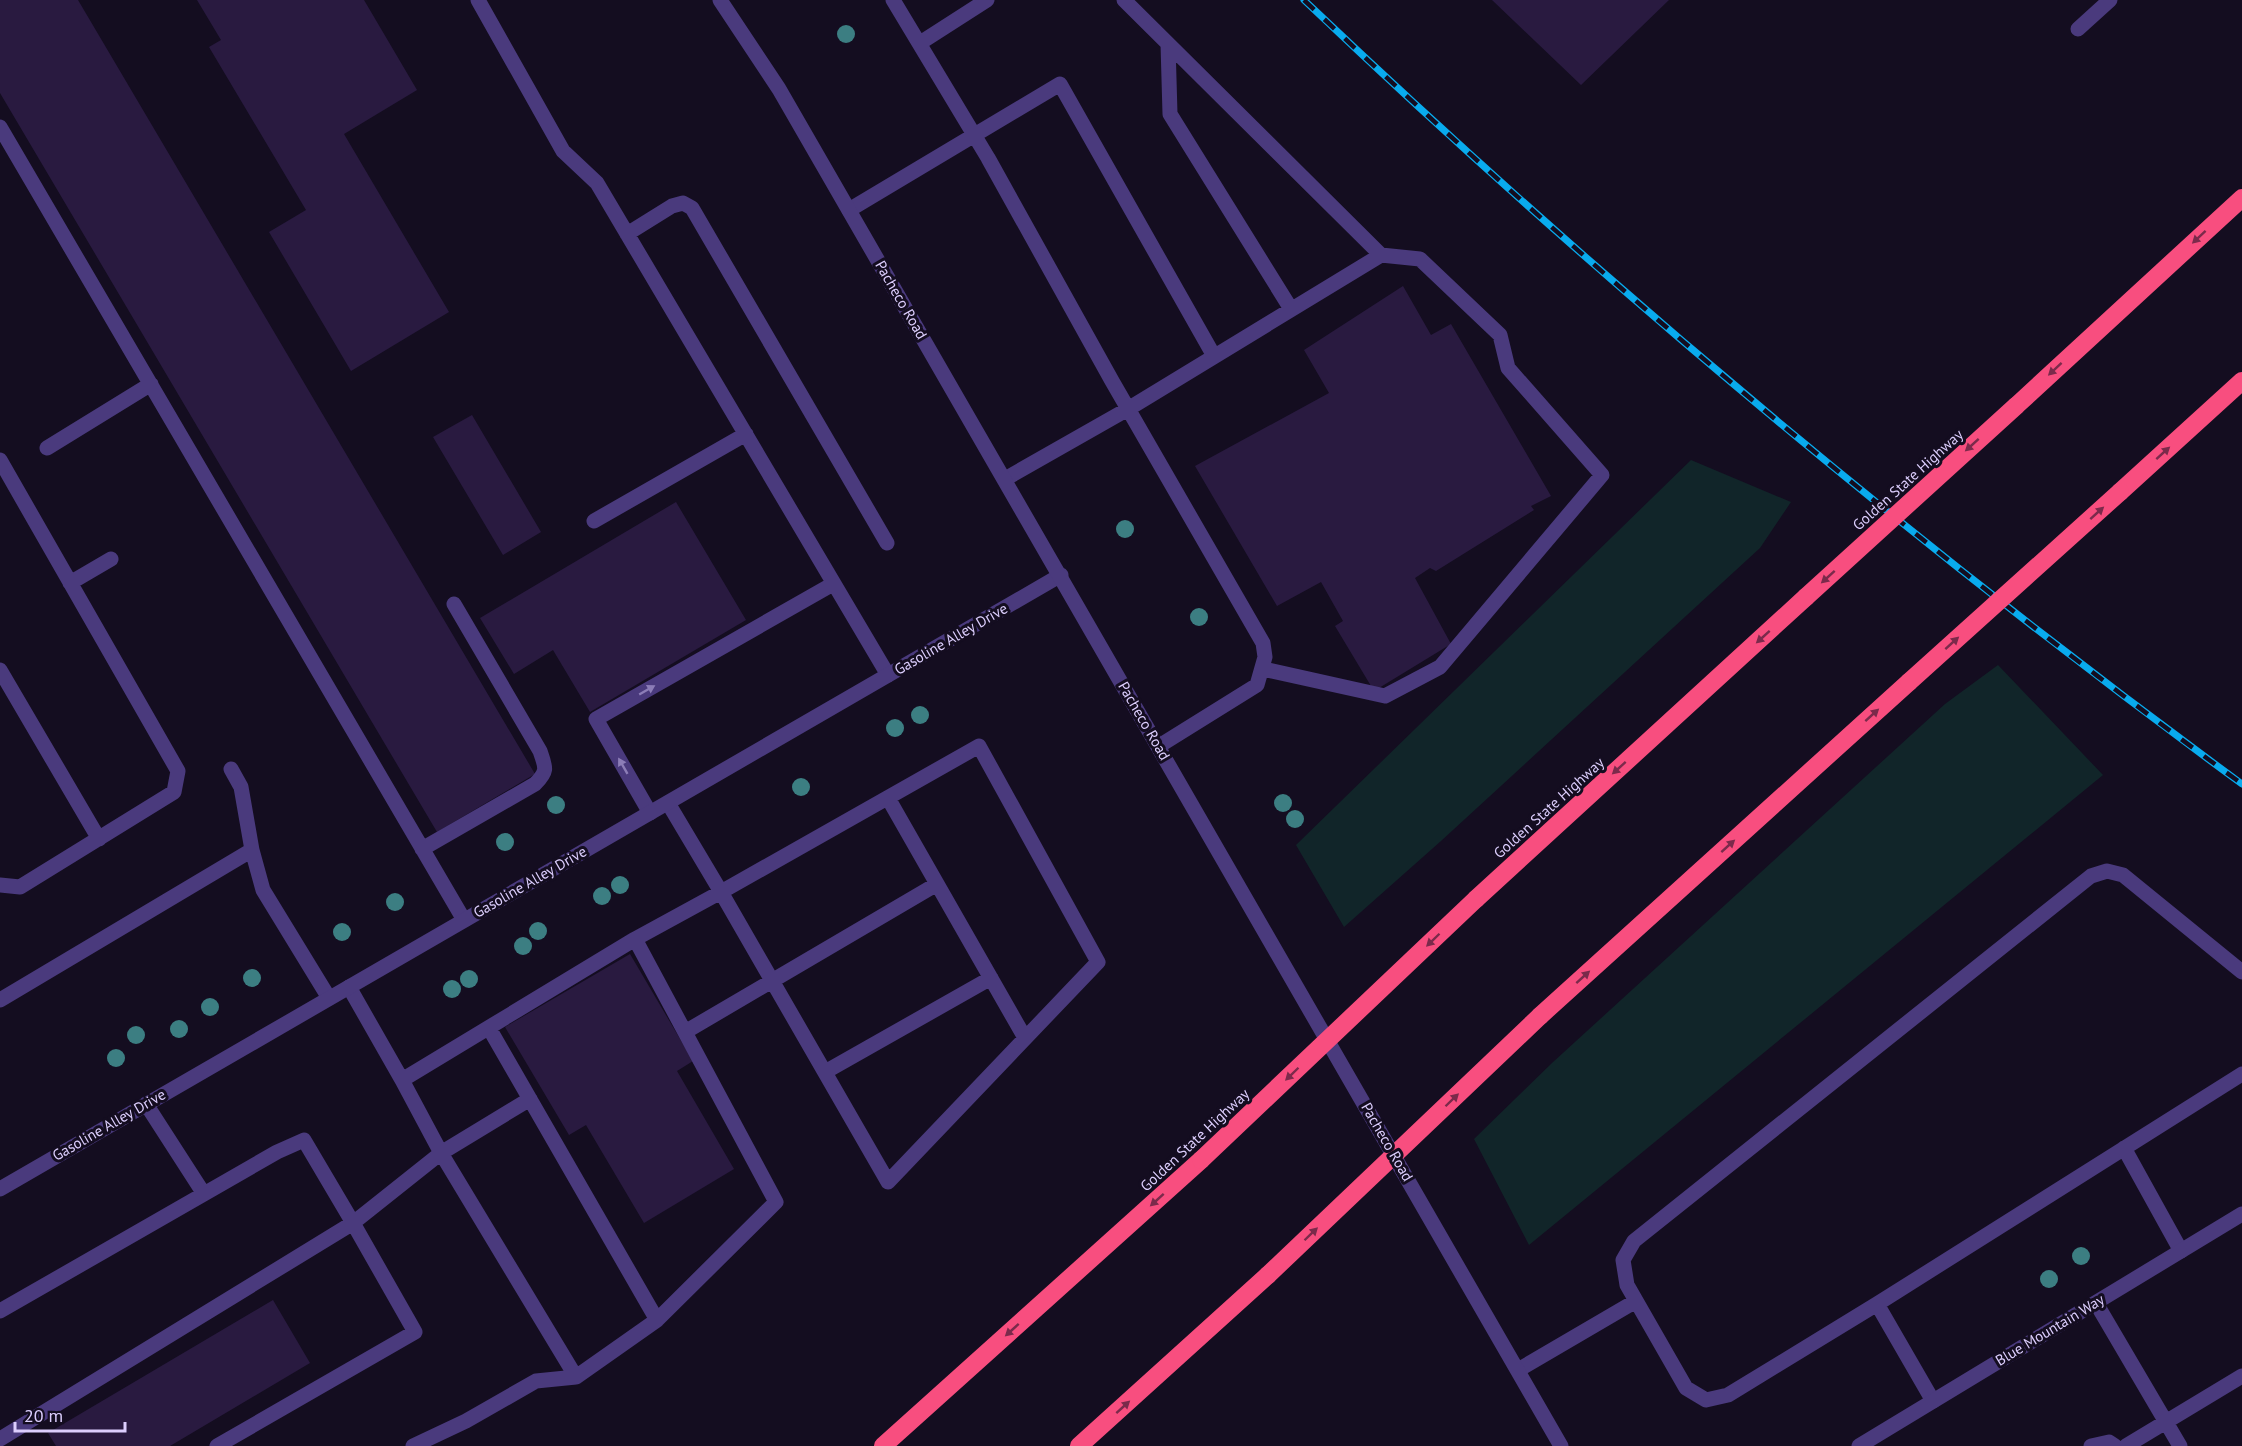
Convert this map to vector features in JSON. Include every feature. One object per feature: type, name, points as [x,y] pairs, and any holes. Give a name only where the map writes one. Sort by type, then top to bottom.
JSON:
[{"type":"highway","name":"Golden State Highway","points":[[883,1446],[1201,1160],[1476,899],[2242,198]]},
{"type":"highway","points":[[1079,1446],[1268,1275],[1540,1016],[2242,381]]},
{"type":"street","points":[[478,0],[563,151],[597,183],[888,675]]},
{"type":"street","name":"Pacheco Road","points":[[720,0],[779,89],[1562,1446]]},
{"type":"street","points":[[893,0],[974,136],[1263,643],[1265,657],[1257,686],[1159,746]]},
{"type":"street","points":[[920,43],[987,0]]},
{"type":"street","points":[[1124,0],[1381,255]]},
{"type":"street","points":[[2078,29],[2110,0]]},
{"type":"street","points":[[1168,44],[1170,114],[1291,309]]},
{"type":"street","points":[[849,210],[1060,84],[1214,356]]},
{"type":"street","points":[[0,127],[464,920]]},
{"type":"street","points":[[627,234],[672,206],[683,203],[692,208],[887,543]]},
{"type":"street","points":[[1005,479],[1128,409],[1381,255],[1420,259],[1500,335],[1508,368],[1602,475],[1440,667],[1385,696],[1263,669]]},
{"type":"street","points":[[47,448],[151,384]]},
{"type":"street","points":[[594,521],[746,434]]},
{"type":"street","points":[[0,885],[20,887],[174,792],[178,771],[1,464]]},
{"type":"street","points":[[70,583],[111,559]]},
{"type":"street","name":"Gasoline Alley Drive","points":[[0,1189],[1060,576]]},
{"type":"street","points":[[650,813],[596,719],[833,584]]},
{"type":"street","points":[[422,849],[535,784],[543,776],[546,766],[540,751],[454,604]]},
{"type":"street","points":[[0,670],[99,839]]},
{"type":"street","points":[[402,1080],[635,939],[721,892],[979,746],[1098,962],[888,1182],[773,981],[721,892],[668,803]]},
{"type":"street","points":[[231,769],[241,787],[252,850],[263,891],[329,998]]},
{"type":"street","points":[[888,798],[1025,1038]]},
{"type":"street","points":[[0,1000],[252,850]]},
{"type":"street","points":[[2242,972],[2123,875],[2107,871],[2091,876],[1634,1242],[1623,1260],[1627,1285],[1686,1388],[1706,1400],[1728,1395],[2242,1074]]},
{"type":"street","points":[[685,1032],[937,884]]},
{"type":"street","points":[[413,1446],[466,1421],[536,1381],[576,1377],[657,1320],[777,1202],[635,939]]},
{"type":"street","points":[[825,1072],[991,978]]},
{"type":"street","points":[[349,987],[441,1153],[576,1377]]},
{"type":"street","points":[[489,1028],[657,1320]]},
{"type":"street","points":[[0,1439],[352,1223],[441,1153],[530,1099]]},
{"type":"street","points":[[146,1104],[204,1194]]},
{"type":"street","points":[[0,1311],[277,1152],[304,1140],[415,1332],[217,1446]]},
{"type":"street","points":[[2124,1148],[2181,1251]]},
{"type":"street","name":"Blue Mountain Way","points":[[1858,1446],[2242,1214]]},
{"type":"street","points":[[1518,1370],[1636,1301]]},
{"type":"street","points":[[2096,1302],[2180,1446]]},
{"type":"street","points":[[1877,1304],[1933,1401]]},
{"type":"street","points":[[2126,1446],[2242,1376]]},
{"type":"street","points":[[2091,1446],[2109,1442],[2115,1446]]},
{"type":"green space","points":[[1691,460],[1791,502],[1760,548],[1344,927],[1296,845]]},
{"type":"green space","points":[[1998,665],[2103,775],[1529,1245],[1474,1139],[1552,1063],[1945,704]]},
{"type":"building","points":[[0,0],[78,0],[535,774],[437,832],[0,93]]},
{"type":"building","points":[[197,0],[364,0],[417,90],[344,134],[449,312],[351,371],[269,232],[306,210],[209,47],[221,40]]},
{"type":"building","points":[[1492,0],[1669,0],[1581,85]]},
{"type":"building","points":[[1403,286],[1431,335],[1451,324],[1551,496],[1531,506],[1534,510],[1436,571],[1430,568],[1415,578],[1451,644],[1374,691],[1335,626],[1343,621],[1321,582],[1277,606],[1195,466],[1329,393],[1304,350]]},
{"type":"building","points":[[472,415],[541,532],[503,555],[433,437]]},
{"type":"building","points":[[676,502],[746,620],[590,712],[553,650],[514,674],[480,618]]},
{"type":"building","points":[[630,954],[693,1061],[677,1071],[734,1169],[644,1223],[586,1125],[569,1135],[505,1027]]},
{"type":"building","points":[[273,1300],[310,1363],[170,1446],[56,1446],[48,1433]]},
{"type":"railway","points":[[1304,0],[1529,207],[1761,407],[1998,599],[2242,784]]}]
